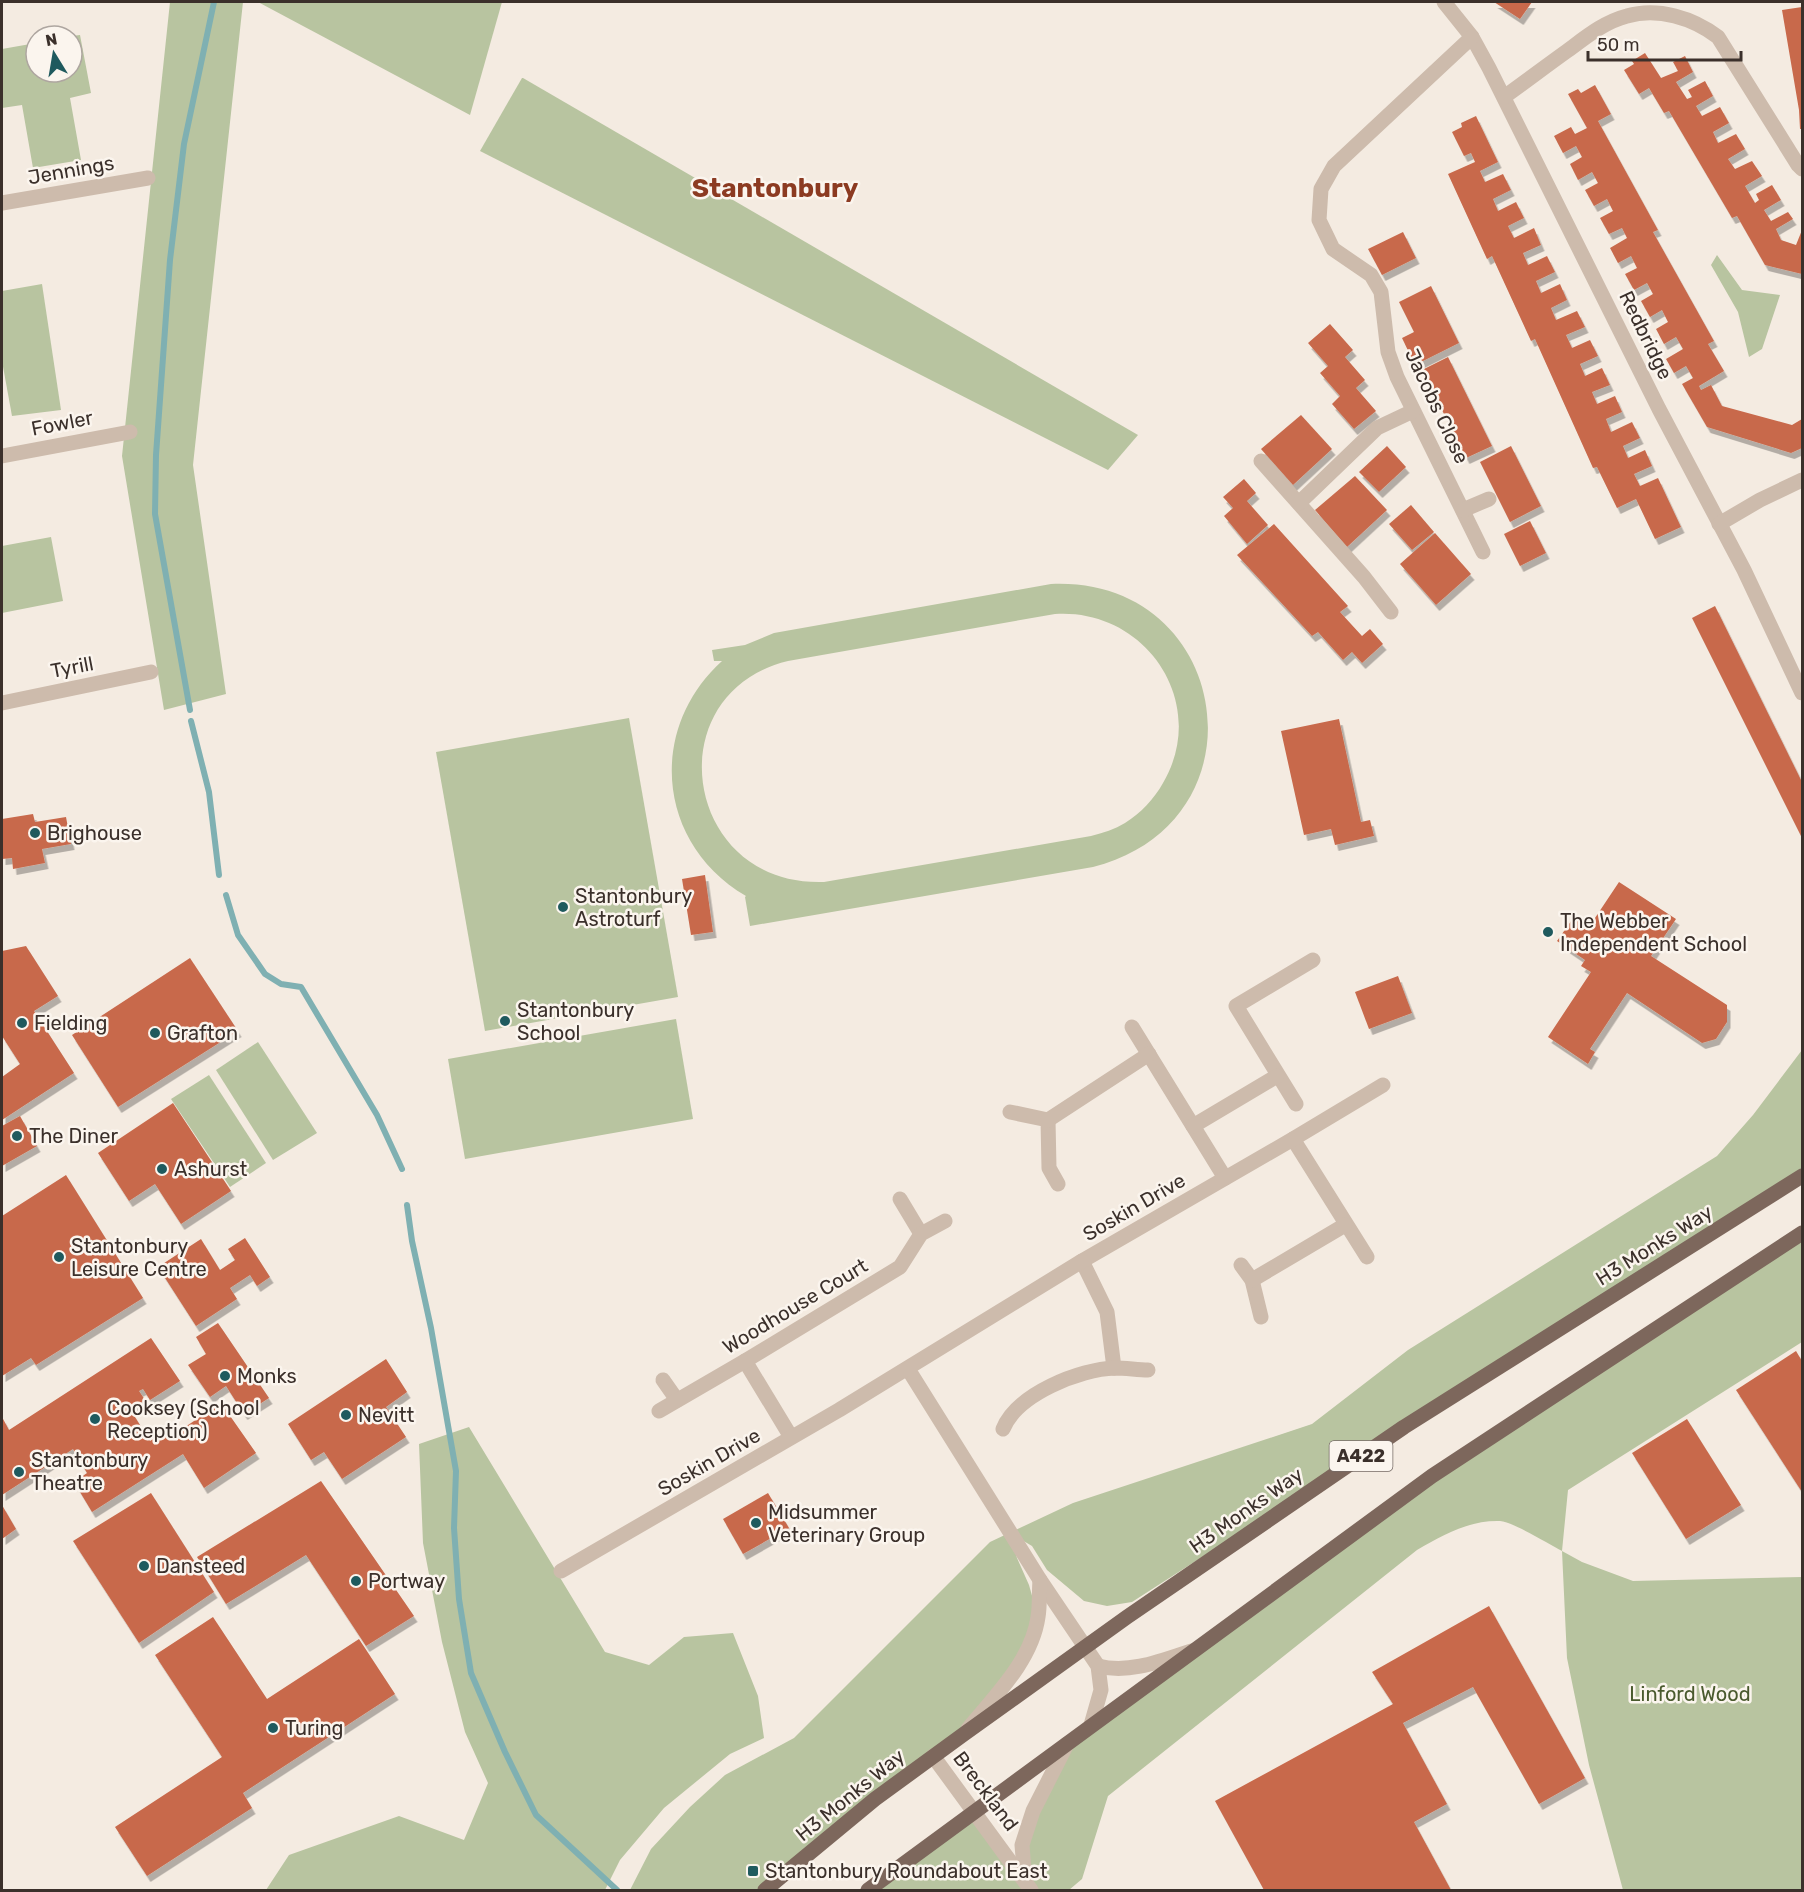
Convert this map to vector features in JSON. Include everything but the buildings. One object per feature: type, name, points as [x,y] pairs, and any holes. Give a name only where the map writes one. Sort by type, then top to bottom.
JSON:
[{"type":"main road","name":"H3 Monks Way","points":[[765,1890],[875,1799],[933,1756],[1404,1427],[1803,1176]]},
{"type":"main road","name":"A422","points":[[868,1890],[1091,1725],[1126,1703],[1432,1476],[1803,1233]]},
{"type":"street","name":"Redbridge","points":[[1444,2],[1472,37],[1504,97],[1659,409],[1744,570],[1803,693]]},
{"type":"street","points":[[1504,97],[1626,8],[1679,17],[1702,25],[1718,37],[1798,165],[1803,169]]},
{"type":"street","name":"Jacobs Close","points":[[1472,37],[1334,166],[1321,189],[1319,220],[1333,249],[1371,275],[1381,292],[1388,352],[1397,377],[1483,552]]},
{"type":"street","name":"Jennings","points":[[2,203],[148,178]]},
{"type":"street","points":[[1299,503],[1377,428],[1413,411]]},
{"type":"street","name":"Fowler","points":[[2,456],[129,432]]},
{"type":"street","points":[[1261,461],[1299,503],[1369,572],[1391,612]]},
{"type":"street","points":[[1719,524],[1760,500],[1803,480]]},
{"type":"street","points":[[1463,510],[1489,499]]},
{"type":"street","name":"Tyrill","points":[[2,703],[151,672]]},
{"type":"street","points":[[1296,1104],[1236,1006],[1312,960]]},
{"type":"street","points":[[1132,1027],[1225,1178]]},
{"type":"street","points":[[1010,1112],[1048,1120],[1149,1054]]},
{"type":"street","points":[[1193,1126],[1277,1076]]},
{"type":"street","name":"Soskin Drive","points":[[561,1571],[687,1500],[908,1369],[1082,1261],[1383,1085]]},
{"type":"street","points":[[1048,1120],[1049,1168],[1058,1184]]},
{"type":"street","points":[[1293,1139],[1367,1257]]},
{"type":"street","points":[[900,1199],[921,1234]]},
{"type":"street","name":"Woodhouse Court","points":[[659,1411],[900,1268],[921,1234],[945,1221]]},
{"type":"street","points":[[1252,1280],[1345,1225]]},
{"type":"street","points":[[1082,1261],[1107,1312],[1114,1368]]},
{"type":"street","points":[[1240,1265],[1252,1280],[1261,1317]]},
{"type":"street","points":[[745,1361],[791,1437]]},
{"type":"street","points":[[1001,1421],[1034,1395],[1058,1383],[1114,1368],[1148,1370]]},
{"type":"street","points":[[908,1369],[1040,1580],[1098,1666],[1101,1690],[1091,1725]]},
{"type":"street","points":[[663,1380],[677,1400]]},
{"type":"street","points":[[964,1734],[1008,1680],[1032,1639],[1038,1617],[1040,1580]]},
{"type":"street","points":[[1098,1666],[1113,1670],[1147,1665],[1197,1649]]},
{"type":"street","name":"Breckland","points":[[1028,1886],[1022,1845],[1033,1811],[1067,1744]]},
{"type":"street","name":"Breckland","points":[[933,1756],[1028,1886]]},
{"type":"green space","points":[[170,2],[243,2],[193,465],[226,694],[164,710],[122,456]]},
{"type":"green space","points":[[258,2],[502,2],[470,115]]},
{"type":"green space","points":[[24,45],[24,84],[84,84],[84,56],[91,93],[70,98],[81,160],[33,168],[22,105],[2,108],[2,49]]},
{"type":"green space","points":[[522,78],[1138,435],[1108,470],[480,151]]},
{"type":"green space","points":[[1717,255],[1742,290],[1780,295],[1762,349],[1749,357],[1738,312],[1711,265]]},
{"type":"green space","points":[[42,284],[61,410],[12,416],[2,361],[2,291]]},
{"type":"green space","points":[[51,537],[63,601],[2,613],[2,546]]},
{"type":"green space","points":[[1051,584],[1112,592],[1159,619],[1190,658],[1206,706],[1205,756],[1187,803],[1149,842],[1093,867],[750,926],[746,896],[717,874],[694,847],[680,817],[672,785],[673,752],[681,720],[698,689],[722,661],[714,661],[712,650],[745,645],[774,633]],"holes":[[[1055,614],[1088,616],[1117,627],[1142,644],[1161,666],[1173,693],[1179,722],[1176,753],[1163,783],[1147,805],[1121,825],[1091,836],[824,882],[777,875],[740,854],[716,823],[703,785],[704,746],[718,710],[746,680],[788,661]]]},
{"type":"green space","name":"Stantonbury Astroturf","points":[[629,718],[678,997],[485,1031],[436,752]]},
{"type":"green space","points":[[676,1019],[693,1119],[465,1159],[448,1059]]},
{"type":"green space","points":[[258,1042],[317,1133],[273,1160],[216,1070]]},
{"type":"green space","points":[[1802,1050],[1802,1176],[1132,1602],[1107,1606],[1084,1601],[1047,1570],[1032,1546],[1010,1533],[1038,1617],[1032,1639],[964,1734],[765,1890],[630,1890],[651,1849],[690,1807],[725,1775],[794,1738],[990,1542],[1073,1503],[1312,1424],[1408,1350],[1717,1156],[1753,1115]]},
{"type":"green space","points":[[209,1075],[266,1163],[230,1187],[171,1099]]},
{"type":"green space","points":[[1802,1233],[1802,1342],[1568,1490],[1562,1551],[1522,1529],[1500,1521],[1467,1526],[1417,1550],[1108,1796],[1082,1879],[1069,1890],[868,1890],[974,1811],[1024,1880],[1022,1845],[1067,1744],[1382,1513]]},
{"type":"green space","points":[[469,1427],[605,1652],[649,1665],[684,1637],[733,1633],[758,1696],[764,1738],[730,1754],[664,1808],[620,1860],[605,1890],[266,1890],[289,1855],[399,1816],[464,1840],[488,1783],[465,1732],[442,1642],[423,1543],[419,1444]]},
{"type":"green space","name":"Linford Wood","points":[[1562,1551],[1582,1562],[1633,1581],[1802,1577],[1802,1890],[1623,1890],[1589,1765],[1567,1658]]},
{"type":"waterway","points":[[190,710],[155,514],[156,455],[170,260],[184,144],[214,2]]},
{"type":"waterway","points":[[191,721],[209,792],[219,875]]},
{"type":"waterway","points":[[226,895],[238,935],[265,974],[281,984],[301,987],[377,1115],[402,1169]]},
{"type":"waterway","points":[[407,1205],[456,1471],[454,1528],[459,1599],[471,1673],[505,1752],[536,1815],[617,1890]]},
{"type":"place","name":"Brighouse","points":[[35,833]]},
{"type":"place","name":"Stantonbury Astroturf","points":[[563,907]]},
{"type":"place","name":"The Webber Independent School","points":[[1548,932]]},
{"type":"place","name":"Stantonbury School","points":[[505,1021]]},
{"type":"place","name":"Fielding","points":[[22,1023]]},
{"type":"place","name":"Grafton","points":[[155,1033]]},
{"type":"place","name":"The Diner","points":[[17,1136]]},
{"type":"place","name":"Ashurst","points":[[162,1169]]},
{"type":"place","name":"Stantonbury Leisure Centre","points":[[59,1257]]},
{"type":"place","name":"Monks","points":[[225,1376]]},
{"type":"place","name":"Nevitt","points":[[346,1415]]},
{"type":"place","name":"Cooksey (School Reception)","points":[[95,1419]]},
{"type":"place","name":"Stantonbury Theatre","points":[[19,1472]]},
{"type":"place","name":"Midsummer Veterinary Group","points":[[756,1523]]},
{"type":"place","name":"Dansteed","points":[[144,1566]]},
{"type":"place","name":"Portway","points":[[356,1581]]},
{"type":"place","name":"Turing","points":[[273,1728]]},
{"type":"place","name":"Stantonbury Roundabout East","points":[[753,1871]]},
{"type":"district","name":"Stantonbury","points":[[775,188]]}]
